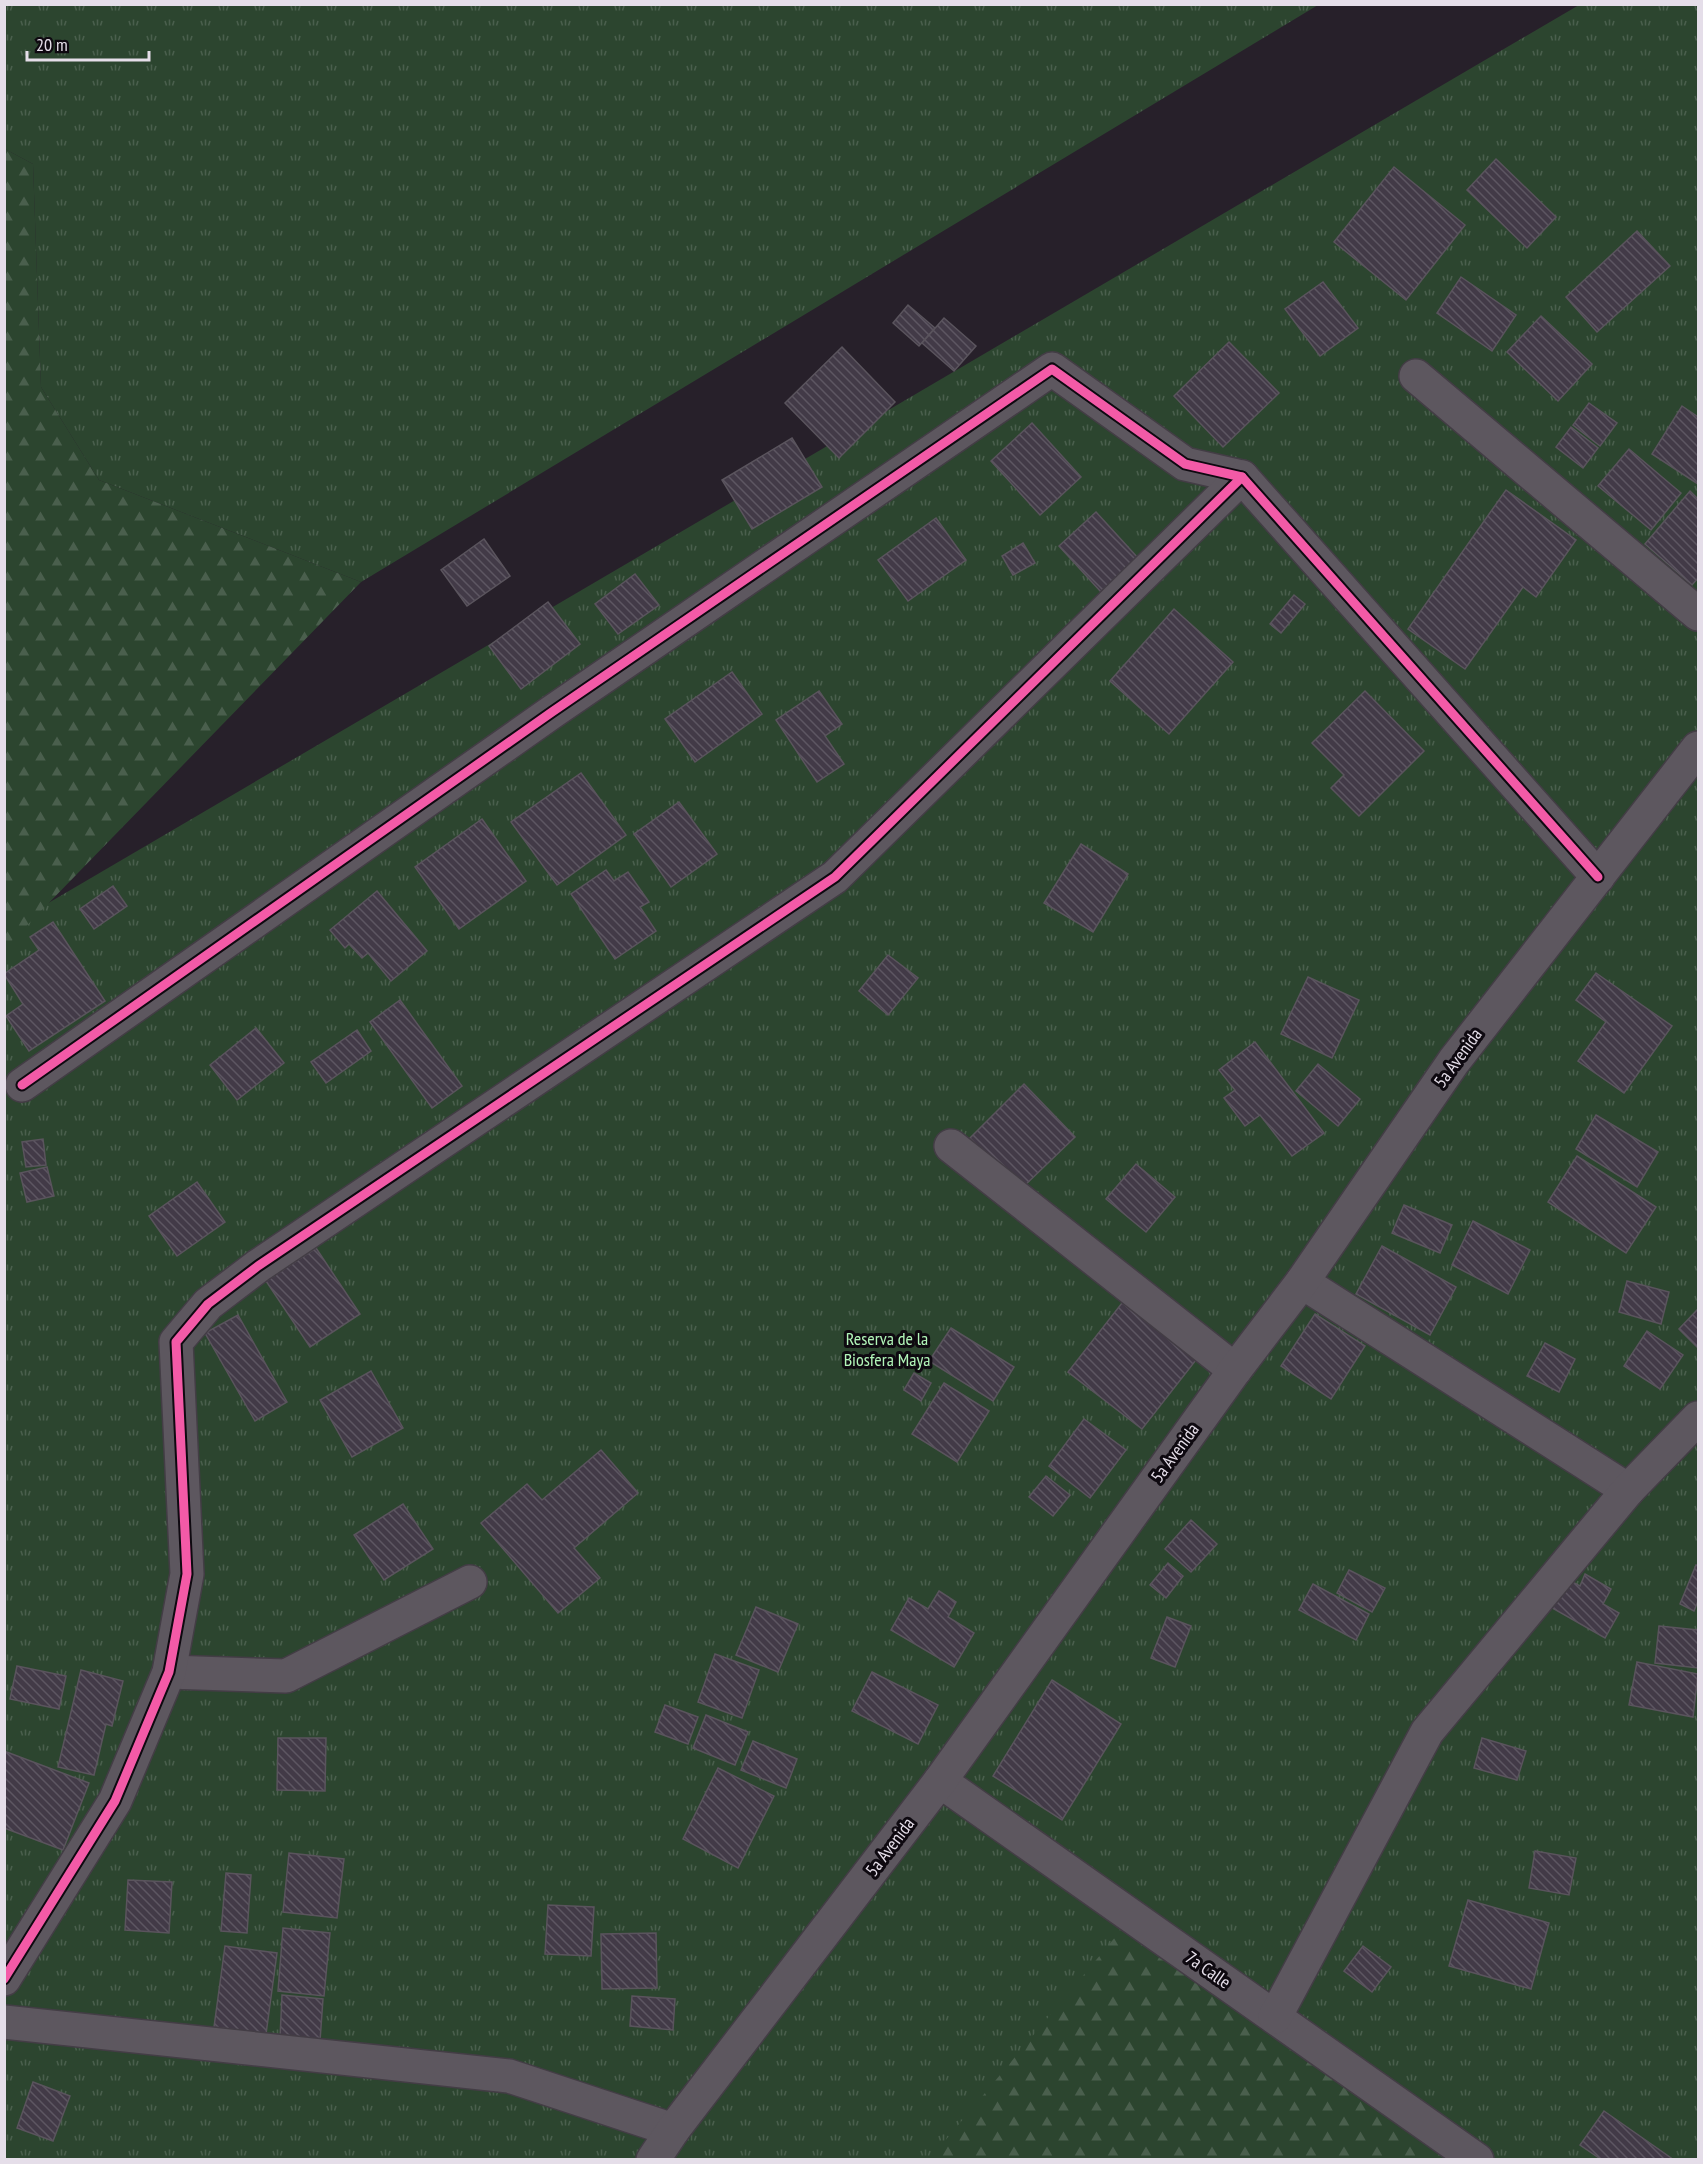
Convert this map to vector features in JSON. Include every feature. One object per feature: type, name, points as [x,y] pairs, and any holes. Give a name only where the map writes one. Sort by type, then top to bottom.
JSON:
[{"type":"street","points":[[22,1085],[552,712],[1052,369],[1185,464],[1242,477],[1598,877]]},
{"type":"street","points":[[1416,376],[1698,614]]},
{"type":"street","points":[[4,1979],[115,1801],[169,1672],[187,1574],[176,1342],[208,1304],[258,1266],[835,876],[1242,477]]},
{"type":"street","name":"5a Avenida","points":[[653,2160],[673,2130],[940,1781],[1235,1370],[1302,1281],[1454,1061],[1698,748]]},
{"type":"street","points":[[951,1146],[1235,1370]]},
{"type":"street","points":[[1302,1281],[1628,1490]]},
{"type":"street","points":[[1275,2017],[1427,1732],[1628,1490],[1698,1418]]},
{"type":"street","points":[[169,1672],[286,1676],[470,1582]]},
{"type":"street","name":"7a Calle","points":[[940,1781],[1477,2160]]},
{"type":"street","points":[[4,2022],[509,2076],[673,2130]]},
{"type":"green space","points":[[4,5],[1318,5],[361,582],[99,480],[41,387],[33,164],[5,149]]},
{"type":"green space","name":"Reserva de la Biosfera Maya","points":[[1579,5],[1698,5],[1698,2159],[5,2159],[4,929]]},
{"type":"green space","points":[[5,149],[33,164],[41,387],[99,480],[361,582],[5,948]]},
{"type":"green space","points":[[1132,1917],[1462,2149],[1432,2160],[929,2160]]},
{"type":"building","points":[[1496,159],[1556,217],[1527,248],[1467,190]]},
{"type":"building","points":[[1394,167],[1465,225],[1406,300],[1334,242]]},
{"type":"building","points":[[1637,231],[1670,266],[1597,332],[1566,297]]},
{"type":"building","points":[[1461,277],[1516,315],[1492,351],[1437,313]]},
{"type":"building","points":[[1323,282],[1358,328],[1320,356],[1285,309]]},
{"type":"building","points":[[908,305],[935,328],[919,346],[893,323]]},
{"type":"building","points":[[1541,316],[1592,364],[1558,401],[1507,352]]},
{"type":"building","points":[[944,318],[976,346],[954,371],[922,343]]},
{"type":"building","points":[[1229,342],[1279,393],[1223,447],[1174,396]]},
{"type":"building","points":[[842,347],[895,402],[839,458],[785,403]]},
{"type":"building","points":[[1589,403],[1617,423],[1600,446],[1573,425]]},
{"type":"building","points":[[1682,406],[1698,417],[1698,484],[1652,454]]},
{"type":"building","points":[[1032,423],[1081,477],[1040,515],[991,461]]},
{"type":"building","points":[[1571,427],[1598,448],[1583,468],[1556,447]]},
{"type":"building","points":[[792,438],[822,487],[752,529],[722,480]]},
{"type":"building","points":[[1629,449],[1681,493],[1651,530],[1598,486]]},
{"type":"building","points":[[1506,490],[1576,540],[1536,597],[1523,587],[1465,669],[1408,629]]},
{"type":"building","points":[[1690,491],[1698,499],[1698,578],[1692,585],[1645,544]]},
{"type":"building","points":[[1096,512],[1138,558],[1101,592],[1059,546]]},
{"type":"building","points":[[936,518],[966,560],[908,601],[878,560]]},
{"type":"building","points":[[484,539],[510,576],[467,606],[441,570]]},
{"type":"building","points":[[1023,543],[1035,563],[1013,575],[1002,556]]},
{"type":"building","points":[[635,574],[659,605],[618,634],[595,604]]},
{"type":"building","points":[[1294,595],[1305,604],[1281,633],[1270,624]]},
{"type":"building","points":[[548,602],[580,644],[521,689],[489,646]]},
{"type":"building","points":[[1174,609],[1233,662],[1169,734],[1110,681]]},
{"type":"building","points":[[732,672],[762,714],[695,762],[665,719]]},
{"type":"building","points":[[819,691],[842,724],[825,736],[844,764],[817,782],[776,720]]},
{"type":"building","points":[[1365,691],[1424,751],[1359,816],[1331,788],[1344,775],[1312,743]]},
{"type":"building","points":[[581,773],[626,835],[557,885],[511,822]]},
{"type":"building","points":[[679,802],[717,854],[671,887],[634,834]]},
{"type":"building","points":[[482,819],[526,881],[459,929],[415,867]]},
{"type":"building","points":[[1081,844],[1128,874],[1093,932],[1044,903]]},
{"type":"building","points":[[606,870],[614,881],[628,872],[649,902],[640,907],[656,931],[615,959],[571,894]]},
{"type":"building","points":[[113,886],[127,906],[94,929],[80,909]]},
{"type":"building","points":[[377,891],[427,951],[391,981],[368,953],[362,958],[349,944],[345,948],[330,930]]},
{"type":"building","points":[[53,922],[105,1001],[29,1051],[6,1016],[23,1004],[4,974],[39,950],[30,937]]},
{"type":"building","points":[[888,955],[918,978],[888,1015],[859,991]]},
{"type":"building","points":[[1596,973],[1672,1026],[1624,1093],[1578,1061],[1606,1022],[1576,1000]]},
{"type":"building","points":[[1308,977],[1359,1000],[1332,1058],[1281,1034]]},
{"type":"building","points":[[400,1000],[462,1086],[432,1108],[370,1022]]},
{"type":"building","points":[[256,1028],[284,1063],[237,1100],[210,1065]]},
{"type":"building","points":[[357,1030],[371,1051],[326,1083],[311,1062]]},
{"type":"building","points":[[1255,1042],[1324,1133],[1292,1156],[1260,1115],[1245,1126],[1224,1098],[1235,1090],[1219,1070]]},
{"type":"building","points":[[1318,1064],[1360,1099],[1338,1126],[1296,1091]]},
{"type":"building","points":[[1024,1084],[1075,1137],[1020,1190],[970,1138]]},
{"type":"building","points":[[1596,1115],[1658,1152],[1637,1187],[1576,1149]]},
{"type":"building","points":[[43,1139],[46,1165],[26,1167],[22,1142]]},
{"type":"building","points":[[1577,1156],[1656,1207],[1626,1253],[1548,1202]]},
{"type":"building","points":[[1136,1164],[1175,1197],[1146,1232],[1106,1199]]},
{"type":"building","points":[[47,1167],[54,1196],[27,1202],[20,1173]]},
{"type":"building","points":[[197,1182],[225,1222],[177,1256],[149,1216]]},
{"type":"building","points":[[1404,1205],[1452,1225],[1440,1253],[1392,1233]]},
{"type":"building","points":[[1473,1221],[1530,1250],[1508,1294],[1452,1265]]},
{"type":"building","points":[[1382,1246],[1456,1287],[1430,1335],[1356,1294]]},
{"type":"building","points":[[316,1248],[360,1314],[310,1347],[266,1281]]},
{"type":"building","points":[[1627,1281],[1669,1292],[1661,1324],[1619,1312]]},
{"type":"building","points":[[1122,1303],[1196,1360],[1142,1429],[1068,1372]]},
{"type":"building","points":[[1698,1309],[1698,1348],[1679,1329]]},
{"type":"building","points":[[1315,1314],[1365,1346],[1331,1399],[1281,1366]]},
{"type":"building","points":[[238,1315],[287,1402],[255,1421],[205,1333]]},
{"type":"building","points":[[951,1328],[1014,1367],[993,1401],[929,1361]]},
{"type":"building","points":[[1647,1331],[1683,1355],[1660,1389],[1624,1366]]},
{"type":"building","points":[[1545,1343],[1575,1359],[1559,1392],[1527,1376]]},
{"type":"building","points":[[371,1371],[403,1428],[352,1457],[320,1400]]},
{"type":"building","points":[[914,1373],[931,1383],[921,1401],[904,1390]]},
{"type":"building","points":[[944,1383],[989,1411],[957,1462],[912,1434]]},
{"type":"building","points":[[1084,1419],[1126,1450],[1090,1498],[1049,1466]]},
{"type":"building","points":[[601,1450],[638,1493],[574,1548],[600,1578],[558,1613],[481,1523],[527,1484],[542,1500]]},
{"type":"building","points":[[1046,1476],[1070,1495],[1053,1516],[1029,1497]]},
{"type":"building","points":[[403,1504],[433,1549],[384,1580],[354,1535]]},
{"type":"building","points":[[1191,1520],[1217,1544],[1191,1572],[1165,1549]]},
{"type":"building","points":[[1168,1563],[1183,1576],[1166,1598],[1150,1585]]},
{"type":"building","points":[[1696,1565],[1698,1566],[1698,1601],[1694,1611],[1680,1604]]},
{"type":"building","points":[[1349,1570],[1385,1588],[1372,1612],[1337,1593]]},
{"type":"building","points":[[1585,1574],[1611,1589],[1603,1604],[1619,1613],[1605,1638],[1547,1605],[1563,1577],[1580,1586]]},
{"type":"building","points":[[1313,1584],[1369,1614],[1356,1640],[1299,1610]]},
{"type":"building","points":[[939,1591],[956,1602],[948,1617],[974,1633],[954,1667],[891,1630],[909,1598],[928,1609]]},
{"type":"building","points":[[756,1607],[798,1624],[778,1672],[736,1655]]},
{"type":"building","points":[[1167,1617],[1191,1626],[1175,1667],[1151,1658]]},
{"type":"building","points":[[1659,1626],[1698,1630],[1698,1668],[1655,1663]]},
{"type":"building","points":[[715,1654],[759,1670],[742,1718],[698,1702]]},
{"type":"building","points":[[1637,1662],[1698,1674],[1693,1717],[1629,1705]]},
{"type":"building","points":[[17,1666],[66,1676],[59,1709],[10,1699]]},
{"type":"building","points":[[81,1670],[123,1681],[112,1726],[106,1724],[94,1775],[58,1767]]},
{"type":"building","points":[[872,1672],[938,1705],[918,1744],[852,1711]]},
{"type":"building","points":[[1052,1680],[1121,1724],[1062,1820],[993,1776]]},
{"type":"building","points":[[665,1705],[698,1717],[688,1744],[655,1732]]},
{"type":"building","points":[[706,1715],[748,1732],[735,1765],[693,1748]]},
{"type":"building","points":[[278,1738],[326,1738],[325,1791],[277,1790]]},
{"type":"building","points":[[1482,1738],[1526,1751],[1517,1780],[1474,1768]]},
{"type":"building","points":[[753,1741],[797,1759],[786,1788],[741,1770]]},
{"type":"building","points":[[4,1751],[89,1783],[63,1850],[4,1828]]},
{"type":"building","points":[[718,1768],[774,1796],[738,1868],[683,1839]]},
{"type":"building","points":[[1535,1851],[1576,1858],[1569,1895],[1529,1888]]},
{"type":"building","points":[[289,1853],[344,1859],[337,1918],[283,1912]]},
{"type":"building","points":[[226,1873],[251,1875],[247,1933],[221,1931]]},
{"type":"building","points":[[128,1880],[172,1882],[169,1933],[125,1930]]},
{"type":"building","points":[[1468,1900],[1549,1923],[1531,1989],[1449,1966]]},
{"type":"building","points":[[548,1905],[594,1907],[591,1956],[545,1954]]},
{"type":"building","points":[[283,1928],[330,1933],[324,1996],[278,1991]]},
{"type":"building","points":[[656,1933],[657,1988],[602,1989],[601,1934]]},
{"type":"building","points":[[225,1946],[277,1953],[266,2034],[214,2027]]},
{"type":"building","points":[[1363,1946],[1391,1967],[1372,1992],[1344,1971]]},
{"type":"building","points":[[282,1995],[323,1999],[320,2041],[280,2038]]},
{"type":"building","points":[[632,1996],[675,1999],[673,2030],[630,2026]]},
{"type":"building","points":[[33,2082],[70,2096],[53,2141],[17,2128]]},
{"type":"building","points":[[1604,2111],[1674,2160],[1602,2160],[1580,2145]]},
{"type":"cycle path","points":[[22,1085],[552,712],[1052,369],[1185,464],[1242,477],[1598,877]]},
{"type":"cycle path","points":[[4,1979],[115,1801],[169,1672],[187,1574],[176,1342],[208,1304],[258,1266],[835,877],[1242,477]]}]
